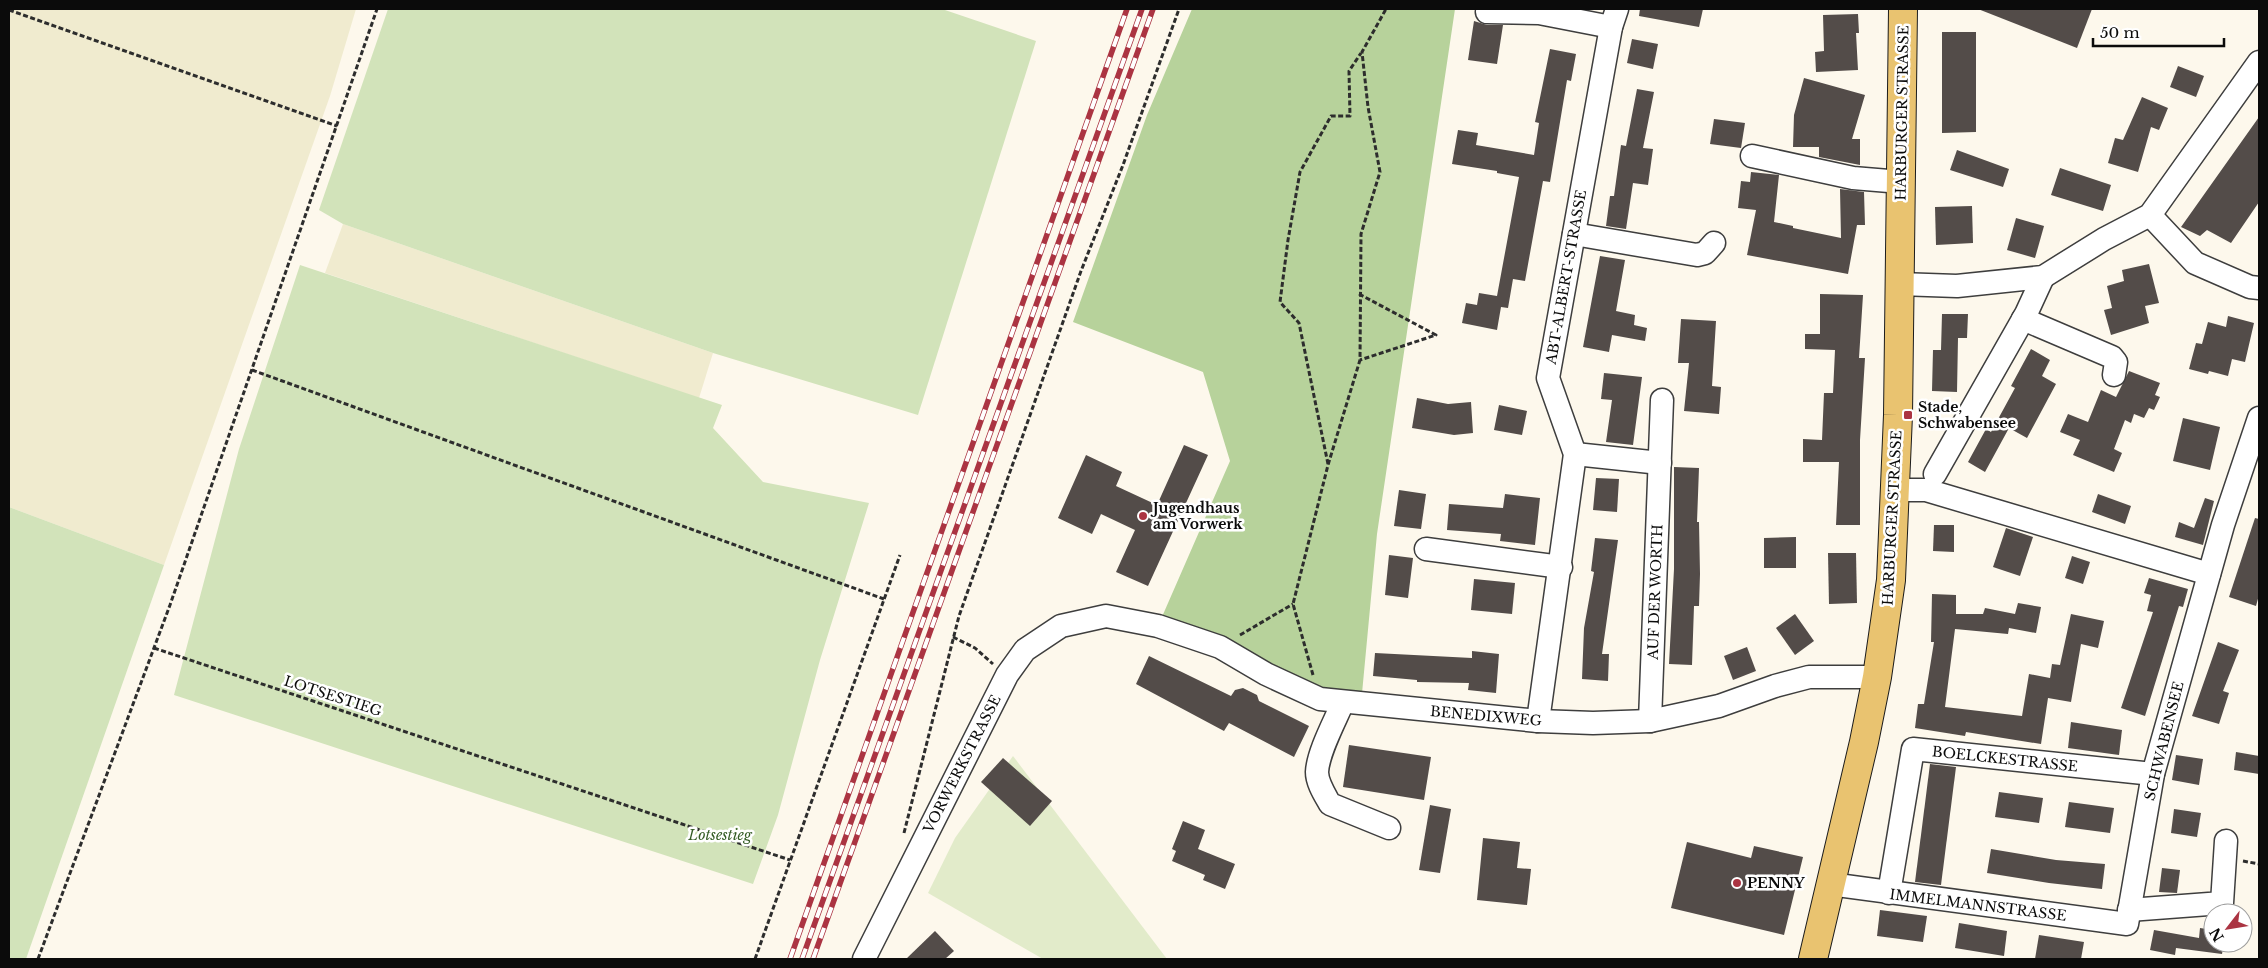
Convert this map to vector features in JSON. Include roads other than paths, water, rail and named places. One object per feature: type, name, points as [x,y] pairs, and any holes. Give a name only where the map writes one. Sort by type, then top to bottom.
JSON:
[{"type":"main road","name":"HARBURGER STRASSE","points":[[1815,949],[1877,677],[1891,580],[1895,490],[1903,9]]},
{"type":"street","points":[[1487,12],[1614,18]]},
{"type":"street","name":"ABT-ALBERT-STRASSE","points":[[1538,722],[1575,454],[1548,378],[1614,18]]},
{"type":"street","points":[[1899,284],[1957,286],[2043,277],[2104,239],[2150,215],[2259,62]]},
{"type":"street","points":[[1752,156],[1825,173],[1901,182]]},
{"type":"street","points":[[2150,215],[2195,263],[2250,287],[2259,288]]},
{"type":"street","points":[[1574,234],[1697,254],[1705,253],[1714,243]]},
{"type":"street","points":[[1935,474],[2023,319],[2043,277]]},
{"type":"street","points":[[2023,319],[2112,357],[2116,362],[2114,375]]},
{"type":"street","name":"AUF DER WORTH","points":[[1650,721],[1662,400]]},
{"type":"street","name":"SCHWABENSEE","points":[[2128,917],[2152,774],[2209,574],[2259,418]]},
{"type":"street","points":[[1575,454],[1660,463]]},
{"type":"street","points":[[1895,490],[1926,490],[2209,574]]},
{"type":"street","points":[[1426,549],[1561,566]]},
{"type":"street","name":"BENEDIXWEG","points":[[1106,616],[1158,626],[1220,647],[1266,674],[1320,699],[1538,722],[1593,724],[1650,721],[1719,706],[1775,686],[1809,677],[1877,677]]},
{"type":"street","name":"VORWERKSTRASSE","points":[[864,959],[1007,676],[1025,650],[1061,626],[1106,616]]},
{"type":"street","points":[[1343,702],[1320,758],[1317,773],[1322,788],[1330,804],[1388,828]]},
{"type":"street","name":"BOELCKESTRASSE","points":[[1889,893],[1913,749],[2152,774]]},
{"type":"street","points":[[2128,917],[2222,903],[2226,841]]},
{"type":"street","name":"IMMELMANNSTRASSE","points":[[1830,884],[1889,893],[2128,917]]},
{"type":"railway","points":[[790,959],[1127,9]]},
{"type":"railway","points":[[802,959],[1142,9]]},
{"type":"railway","points":[[813,959],[1153,9]]},
{"type":"place","name":"Stade, Schwabensee","points":[[1908,415]]},
{"type":"place","name":"Jugendhaus am Vorwerk","points":[[1143,516]]},
{"type":"place","name":"PENNY","points":[[1737,883]]},
{"type":"park label","name":"Lotsestieg","points":[[720,835]]}]
